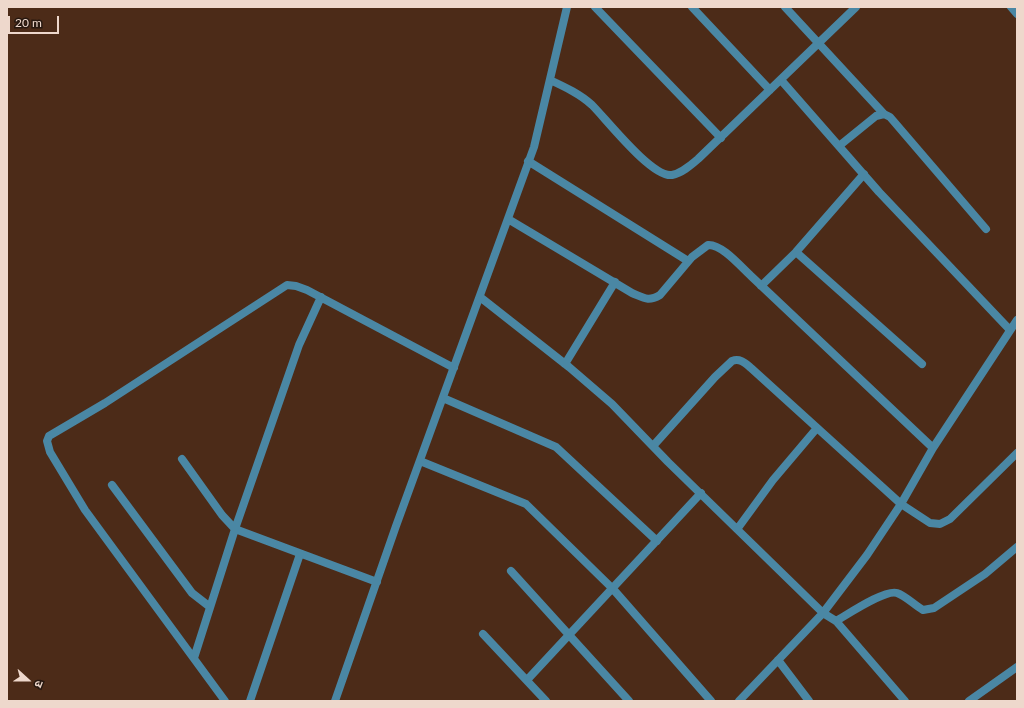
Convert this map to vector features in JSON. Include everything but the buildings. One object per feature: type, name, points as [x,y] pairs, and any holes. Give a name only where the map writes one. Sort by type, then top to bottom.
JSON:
[{"type":"street","points":[[335,701],[534,147],[567,7]]},
{"type":"street","points":[[596,7],[721,138]]},
{"type":"street","points":[[692,7],[770,90]]},
{"type":"street","points":[[785,7],[884,114],[890,117],[897,124],[986,229]]},
{"type":"street","points":[[550,80],[581,96],[592,105],[644,160],[661,173],[672,175],[686,168],[698,159],[856,7]]},
{"type":"street","points":[[1011,7],[1017,14]]},
{"type":"street","points":[[781,80],[864,174],[1010,330]]},
{"type":"street","points":[[839,146],[876,116],[884,114]]},
{"type":"street","points":[[528,162],[688,261]]},
{"type":"street","points":[[761,286],[796,252],[864,174]]},
{"type":"street","points":[[508,219],[646,299],[660,295],[688,261],[708,246],[712,245],[724,252],[933,448]]},
{"type":"street","points":[[796,252],[922,364]]},
{"type":"street","points":[[565,364],[615,282]]},
{"type":"street","points":[[225,701],[85,510],[50,452],[47,441],[50,436],[105,403],[287,285],[296,286],[321,297],[454,368]]},
{"type":"street","points":[[194,658],[235,529],[299,345],[321,297]]},
{"type":"street","points":[[480,297],[565,364],[612,404],[823,613],[836,621],[905,701]]},
{"type":"street","points":[[739,701],[823,613],[867,555],[902,504],[933,448],[1017,320]]},
{"type":"street","points":[[654,446],[715,377],[732,361],[736,360],[743,362],[751,368],[902,504],[930,523],[940,524],[950,518],[1017,453]]},
{"type":"street","points":[[443,398],[556,447],[657,541]]},
{"type":"street","points":[[738,528],[774,480],[817,428]]},
{"type":"street","points":[[182,459],[222,515],[235,529],[377,582]]},
{"type":"street","points":[[420,461],[526,504],[613,589],[711,701]]},
{"type":"street","points":[[112,486],[192,593],[210,607]]},
{"type":"street","points":[[526,680],[613,589],[701,493]]},
{"type":"street","points":[[836,621],[882,595],[892,593],[897,593],[923,610],[934,608],[985,574],[1017,547]]},
{"type":"street","points":[[250,701],[300,554]]},
{"type":"street","points":[[511,571],[629,701]]},
{"type":"street","points":[[483,634],[546,701]]},
{"type":"street","points":[[778,660],[809,701]]},
{"type":"street","points":[[974,700],[1017,667]]}]
